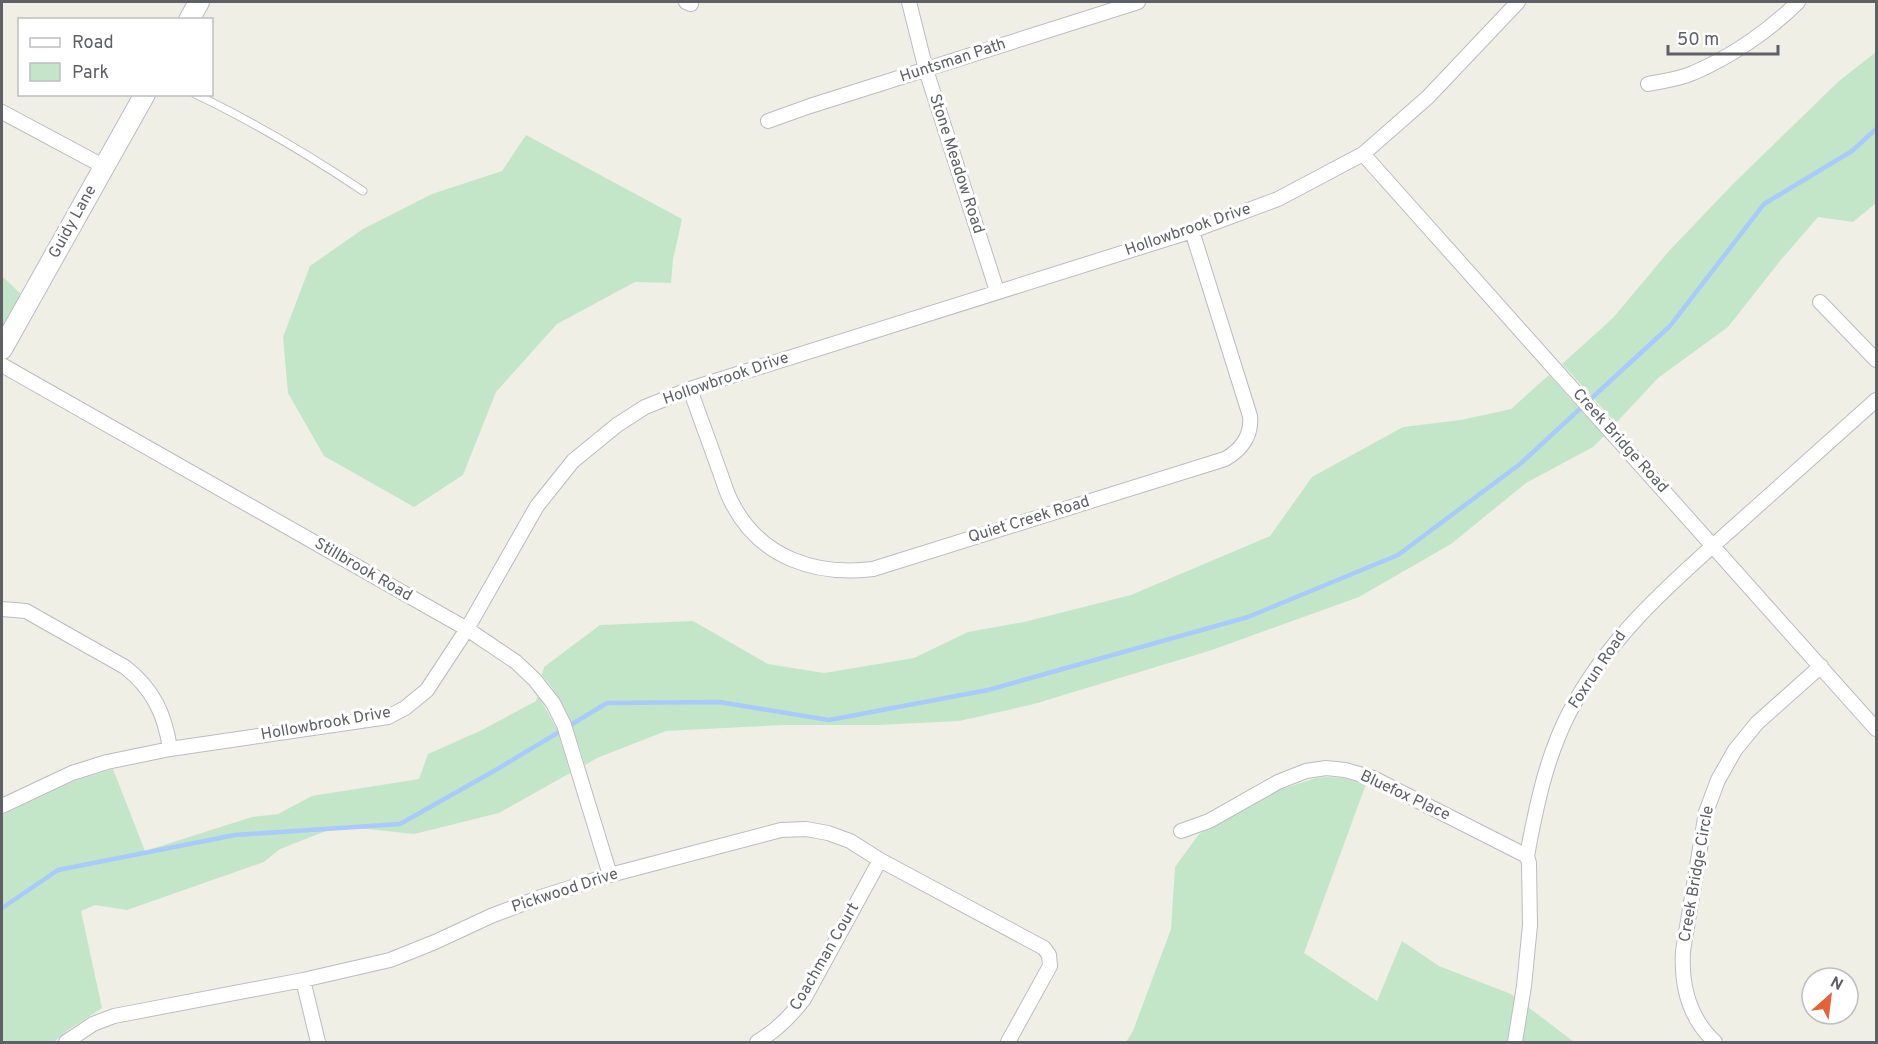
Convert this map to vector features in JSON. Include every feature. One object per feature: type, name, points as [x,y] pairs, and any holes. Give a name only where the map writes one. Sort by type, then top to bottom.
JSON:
[{"type":"street","points":[[190,18],[200,2]]},
{"type":"street","name":"Stone Meadow Road","points":[[909,2],[926,70],[997,291]]},
{"type":"street","name":"Huntsman Path","points":[[768,121],[1138,2]]},
{"type":"street","name":"Hollowbrook Drive","points":[[2,806],[72,773],[107,762],[170,749],[388,717],[405,708],[427,690],[467,629],[537,506],[573,461],[617,424],[645,407],[690,389],[1192,231],[1278,199],[1363,154],[1428,97],[1518,2]]},
{"type":"street","points":[[1648,84],[1692,73],[1734,51],[1778,20],[1798,2]]},
{"type":"street","name":"Guidy Lane","points":[[2,349],[144,96]]},
{"type":"street","points":[[2,112],[103,166]]},
{"type":"street","name":"Creek Bridge Road","points":[[1363,154],[1876,729]]},
{"type":"street","name":"Quiet Creek Road","points":[[690,389],[732,504],[744,523],[777,552],[818,569],[851,572],[873,569],[1224,459],[1234,454],[1244,444],[1249,431],[1250,416],[1192,231]]},
{"type":"street","points":[[1820,302],[1874,353]]},
{"type":"street","name":"Stillbrook Road","points":[[2,365],[467,629],[516,662],[536,680],[553,703],[564,725],[610,875]]},
{"type":"street","name":"Foxrun Road","points":[[1515,1042],[1524,986],[1530,925],[1527,856],[1537,802],[1554,745],[1585,684],[1625,630],[1649,605],[1876,400]]},
{"type":"street","points":[[2,609],[26,611],[125,667],[139,678],[161,709],[170,749]]},
{"type":"street","name":"Creek Bridge Circle","points":[[1715,1042],[1697,1021],[1689,1005],[1682,970],[1683,951],[1706,812],[1726,764],[1745,736],[1821,666]]},
{"type":"street","name":"Bluefox Place","points":[[1181,831],[1209,821],[1278,782],[1306,771],[1335,769],[1373,778],[1527,856]]},
{"type":"street","name":"Pickwood Drive","points":[[66,1042],[93,1024],[114,1016],[303,980],[390,960],[511,908],[610,875],[781,830],[799,828],[828,833],[850,841],[880,860],[1044,948],[1049,955],[1050,966],[1008,1042]]},
{"type":"street","name":"Coachman Court","points":[[757,1042],[788,1020],[804,999],[880,860]]},
{"type":"street","points":[[303,980],[318,1042]]},
{"type":"lane","points":[[199,96],[239,115],[363,190]]},
{"type":"green space","points":[[1876,52],[1876,203],[1853,222],[1818,217],[1728,327],[1658,378],[1616,423],[1562,364],[1613,318],[1669,251],[1733,184],[1839,81]]},
{"type":"green space","points":[[526,135],[682,219],[673,260],[671,283],[635,282],[557,324],[496,392],[463,475],[414,507],[324,456],[288,393],[283,337],[310,266],[363,229],[432,194],[502,171]]},
{"type":"green space","points":[[2,276],[23,296],[2,334]]},
{"type":"green space","points":[[1549,375],[1604,436],[1593,447],[1526,483],[1451,544],[1359,597],[1212,650],[1034,704],[959,721],[878,725],[784,725],[666,731],[597,758],[585,765],[563,706],[542,675],[544,667],[600,625],[693,621],[768,664],[824,673],[914,658],[968,632],[1024,622],[1131,595],[1270,536],[1312,477],[1403,427],[1461,420],[1511,409]]},
{"type":"green space","points":[[538,695],[557,729],[570,773],[499,813],[414,834],[339,826],[280,849],[264,862],[127,910],[95,905],[81,911],[102,1008],[54,1042],[2,1042],[2,815],[74,781],[113,769],[145,851],[252,817],[278,814],[312,796],[419,779],[428,754],[482,730],[536,701]]},
{"type":"green space","points":[[1325,777],[1343,778],[1366,784],[1304,953],[1377,1001],[1402,941],[1439,966],[1515,997],[1507,1042],[1126,1042],[1133,1031],[1171,929],[1175,867],[1199,834],[1279,790]]},
{"type":"green space","points":[[1528,1007],[1574,1042],[1522,1042]]},
{"type":"waterway","points":[[2,908],[58,870],[235,835],[400,824],[607,703],[719,702],[829,720],[988,690],[1248,617],[1398,555],[1520,464],[1670,326],[1764,204],[1852,151],[1876,129]]}]
